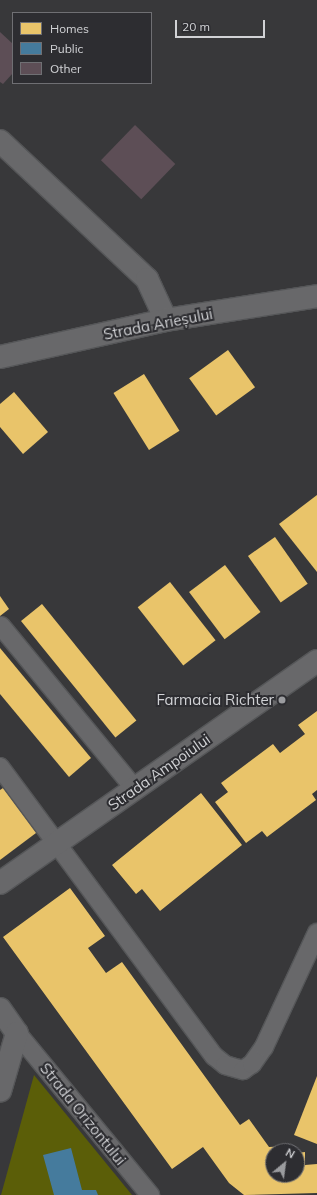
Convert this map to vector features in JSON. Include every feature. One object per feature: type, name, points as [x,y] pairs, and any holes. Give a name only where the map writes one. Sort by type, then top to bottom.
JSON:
[{"type":"street","points":[[0,141],[147,279],[166,320]]},
{"type":"street","name":"Strada Arieșului","points":[[0,357],[166,320],[317,296]]},
{"type":"street","name":"Strada Ampoiului","points":[[0,883],[317,661]]},
{"type":"street","name":"Strada Orizontului","points":[[0,1009],[17,1033]]},
{"type":"street","points":[[0,1091],[17,1033]]},
{"type":"lane","points":[[1,626],[135,789]]},
{"type":"lane","points":[[0,767],[59,843],[214,1056],[225,1064],[243,1070],[252,1064],[264,1047],[317,933]]},
{"type":"lane","name":"Strada Orizontului","points":[[17,1033],[150,1195]]},
{"type":"shaded area","points":[[34,1075],[132,1195],[1,1195]]},
{"type":"building: Homes","points":[[228,350],[255,387],[216,415],[189,378]]},
{"type":"building: Homes","points":[[144,374],[180,431],[149,450],[113,393]]},
{"type":"building: Homes","points":[[14,392],[48,432],[23,454],[0,427],[0,404]]},
{"type":"building: Homes","points":[[317,495],[317,572],[279,524]]},
{"type":"building: Homes","points":[[275,537],[308,584],[281,603],[248,556]]},
{"type":"building: Homes","points":[[225,565],[261,612],[225,639],[189,592]]},
{"type":"building: Homes","points":[[170,582],[216,640],[183,666],[138,607]]},
{"type":"building: Homes","points":[[0,596],[9,609],[0,616]]},
{"type":"building: Homes","points":[[42,604],[136,721],[115,738],[21,621]]},
{"type":"building: Homes","points":[[0,648],[91,758],[69,777],[0,694]]},
{"type":"building: Homes","points":[[317,711],[317,790],[312,794],[316,800],[267,837],[262,831],[246,843],[215,802],[228,792],[221,783],[273,744],[280,753],[305,734],[298,725]]},
{"type":"building: Homes","points":[[6,786],[40,830],[0,860],[0,790]]},
{"type":"building: Homes","points":[[201,793],[242,845],[160,911],[142,889],[136,894],[112,865]]},
{"type":"building: Homes","points":[[70,888],[105,936],[88,948],[106,973],[122,962],[240,1125],[249,1119],[266,1143],[265,1183],[305,1183],[305,1165],[317,1164],[317,1193],[244,1195],[229,1183],[203,1147],[172,1169],[3,937]]},
{"type":"building: Homes","points":[[317,1076],[317,1144],[294,1135]]},
{"type":"building: Public","points":[[71,1148],[82,1190],[96,1190],[98,1195],[54,1195],[43,1155]]},
{"type":"building: Other","points":[[0,32],[12,43],[12,74],[3,84],[0,82]]},
{"type":"building: Other","points":[[135,125],[175,164],[141,199],[101,160]]},
{"type":"place","name":"Farmacia Richter","points":[[282,700]]}]
